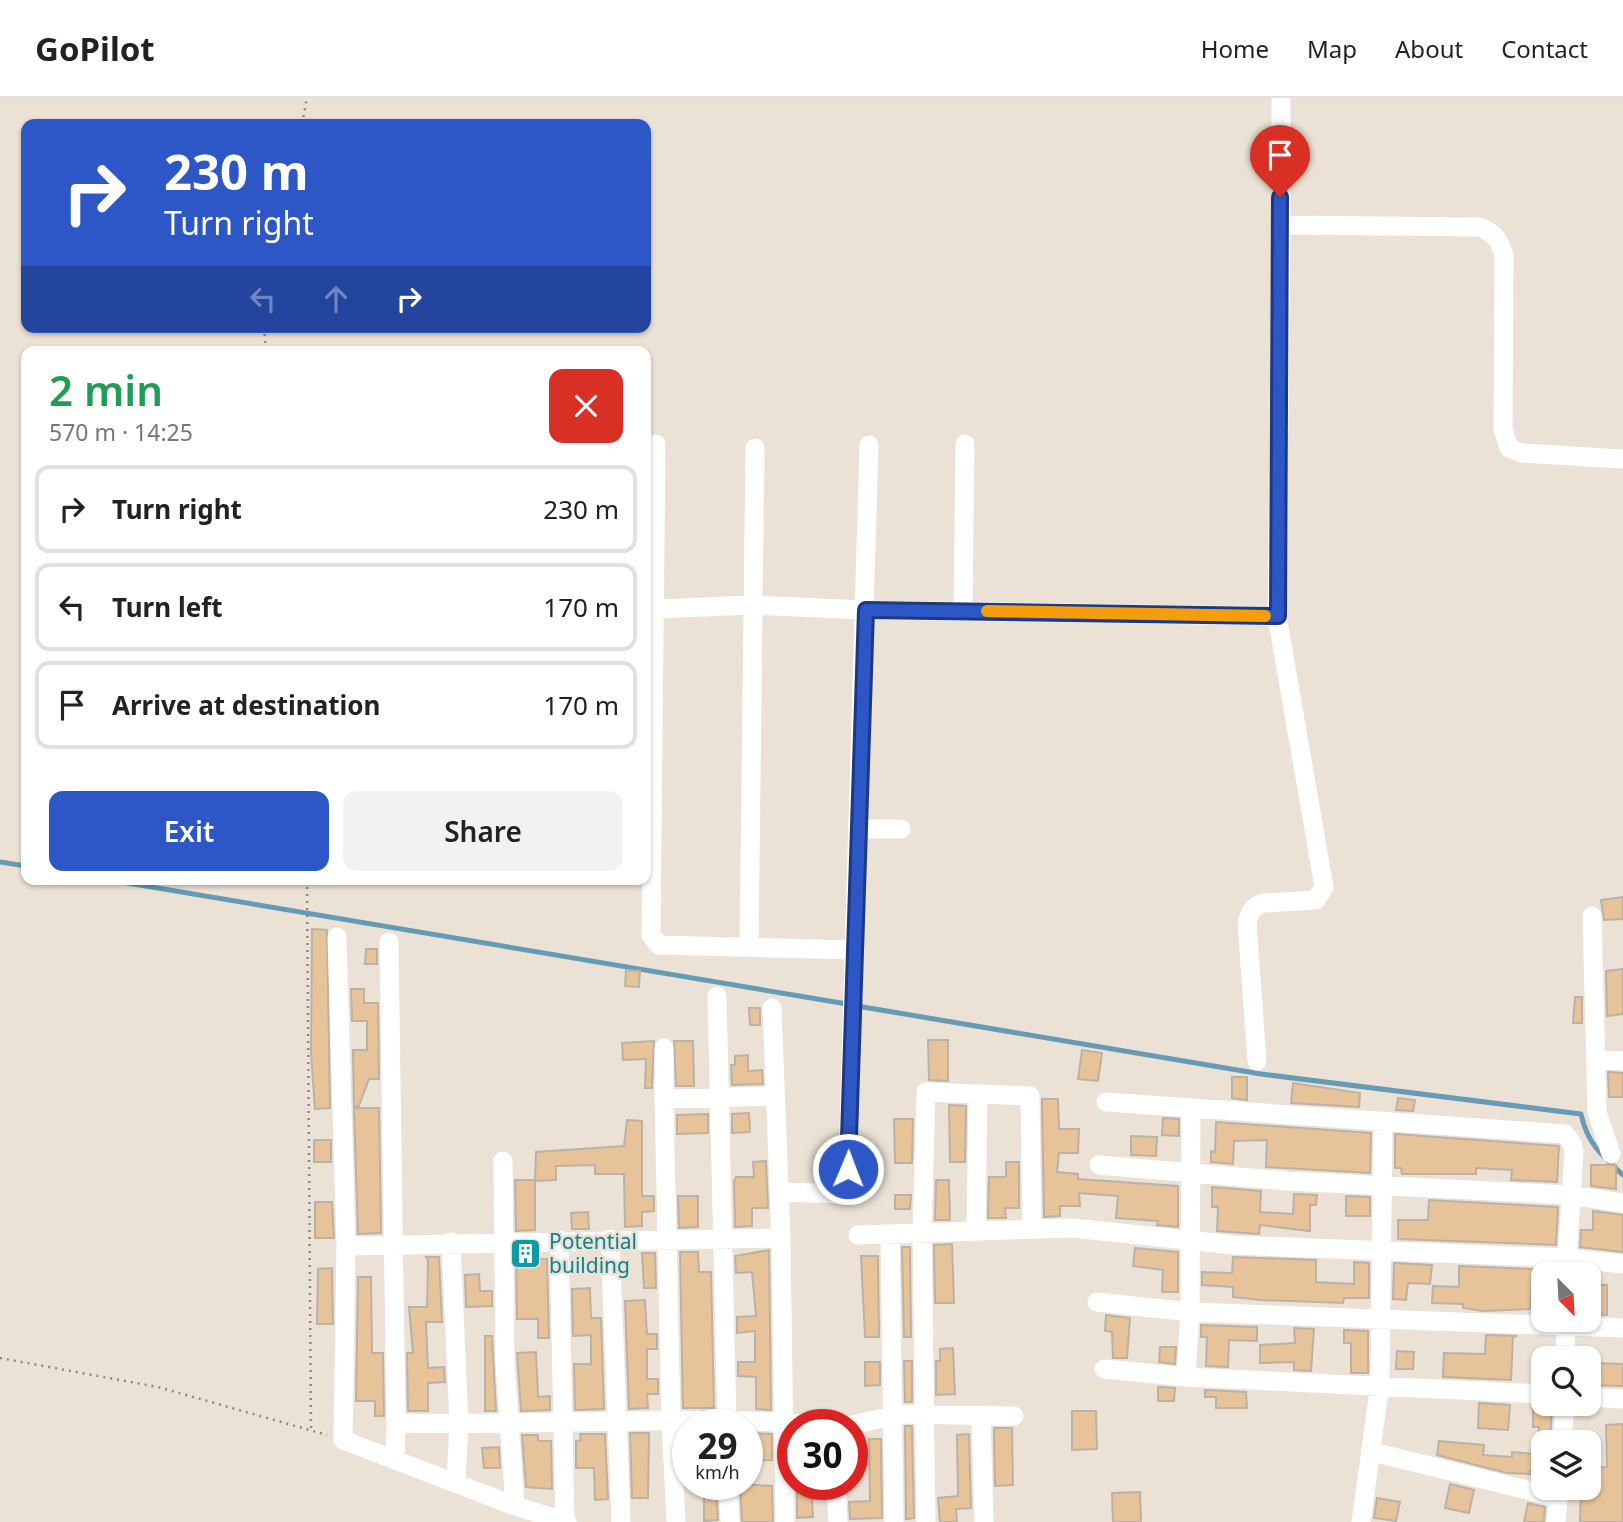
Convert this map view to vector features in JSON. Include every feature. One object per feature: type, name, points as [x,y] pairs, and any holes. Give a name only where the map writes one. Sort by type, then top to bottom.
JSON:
[{"type":"street","points":[[1257,1061],[1247,923],[1250,913],[1255,905],[1264,903],[1315,900],[1322,895],[1324,887],[1278,616],[1281,98]]},
{"type":"street","points":[[1281,225],[1480,227],[1492,232],[1500,241],[1504,257],[1503,429],[1509,448],[1522,453],[1623,459]]},
{"type":"street","points":[[656,444],[651,935],[659,945],[855,950]]},
{"type":"street","points":[[962,611],[965,444]]},
{"type":"street","points":[[780,1192],[847,1194],[850,1019],[860,829],[869,445]]},
{"type":"street","points":[[750,947],[755,448]]},
{"type":"street","points":[[656,609],[753,605],[866,610],[1278,616]]},
{"type":"street","points":[[860,829],[901,829]]},
{"type":"street","points":[[1592,916],[1598,1122],[1611,1154]]},
{"type":"street","points":[[337,937],[346,1246],[344,1440],[515,1506],[566,1522],[559,1240]]},
{"type":"street","points":[[389,942],[395,1458]]},
{"type":"street","points":[[717,996],[727,1409]]},
{"type":"street","points":[[772,1008],[780,1192],[784,1409]]},
{"type":"street","points":[[664,1048],[665,1238],[676,1522]]},
{"type":"street","points":[[1596,1059],[1623,1061]]},
{"type":"street","points":[[926,1522],[927,1415],[922,1234],[926,1092],[1030,1096],[1032,1229]]},
{"type":"street","points":[[975,1231],[978,1094]]},
{"type":"street","points":[[664,1099],[774,1097]]},
{"type":"street","points":[[1106,1102],[1383,1122],[1511,1128],[1564,1134],[1572,1143],[1574,1152],[1566,1262]]},
{"type":"street","points":[[1186,1377],[1190,1312],[1192,1109]]},
{"type":"street","points":[[1361,1522],[1373,1452],[1380,1384],[1383,1122]]},
{"type":"street","points":[[503,1161],[505,1363],[515,1506]]},
{"type":"street","points":[[1099,1165],[1190,1174],[1570,1195],[1623,1203]]},
{"type":"street","points":[[858,1235],[1072,1228],[1190,1241],[1383,1251],[1531,1263]]},
{"type":"street","points":[[890,1236],[894,1522]]},
{"type":"street","points":[[346,1246],[610,1239],[781,1238]]},
{"type":"street","points":[[610,1239],[621,1522]]},
{"type":"street","points":[[451,1242],[459,1424],[456,1482]]},
{"type":"street","points":[[1601,1265],[1623,1264]]},
{"type":"street","points":[[1097,1302],[1190,1312],[1379,1320],[1531,1322]]},
{"type":"street","points":[[1601,1326],[1623,1328]]},
{"type":"street","points":[[1104,1368],[1186,1377],[1380,1384],[1531,1393]]},
{"type":"street","points":[[1601,1398],[1623,1399]]},
{"type":"street","points":[[868,1421],[894,1415],[1014,1416]]},
{"type":"street","points":[[981,1416],[984,1522]]},
{"type":"street","points":[[396,1423],[509,1425],[671,1421]]},
{"type":"street","points":[[1373,1452],[1531,1487]]},
{"type":"street","points":[[729,1500],[730,1522]]},
{"type":"street","points":[[785,1500],[785,1522]]},
{"type":"street","points":[[837,1500],[838,1522]]},
{"type":"street","points":[[1556,1522],[1558,1500]]},
{"type":"path","points":[[303,119],[307,98]]},
{"type":"path","points":[[307,885],[310,1430]]},
{"type":"path","points":[[0,1358],[158,1387],[344,1440]]},
{"type":"building","points":[[1623,897],[1623,919],[1604,920],[1601,900]]},
{"type":"building","points":[[312,929],[327,930],[330,1108],[315,1109],[311,1053]]},
{"type":"building","points":[[366,949],[377,949],[377,964],[365,964]]},
{"type":"building","points":[[1623,969],[1623,1014],[1607,1016],[1606,971]]},
{"type":"building","points":[[626,970],[640,971],[639,987],[625,986]]},
{"type":"building","points":[[351,989],[364,989],[364,1003],[378,1003],[379,1079],[369,1079],[359,1106],[354,1107],[353,1050],[367,1050],[367,1021],[352,1021]]},
{"type":"building","points":[[1575,997],[1582,997],[1582,1023],[1573,1023]]},
{"type":"building","points":[[749,1008],[760,1008],[760,1025],[750,1025]]},
{"type":"building","points":[[928,1040],[948,1040],[948,1081],[929,1080]]},
{"type":"building","points":[[654,1041],[652,1088],[645,1088],[646,1059],[623,1060],[622,1043]]},
{"type":"building","points":[[674,1041],[693,1041],[694,1086],[676,1086]]},
{"type":"building","points":[[1082,1050],[1102,1053],[1098,1081],[1078,1079]]},
{"type":"building","points":[[748,1055],[748,1071],[762,1070],[763,1084],[732,1085],[731,1065],[735,1065],[735,1056]]},
{"type":"building","points":[[1608,1072],[1623,1073],[1623,1097],[1609,1097]]},
{"type":"building","points":[[1232,1077],[1247,1077],[1247,1100],[1232,1098]]},
{"type":"building","points":[[1293,1083],[1360,1093],[1359,1107],[1291,1103]]},
{"type":"building","points":[[1398,1098],[1415,1100],[1413,1111],[1396,1110]]},
{"type":"building","points":[[1042,1099],[1058,1099],[1059,1129],[1079,1129],[1078,1153],[1059,1153],[1057,1172],[1078,1174],[1078,1179],[1178,1186],[1178,1227],[1157,1225],[1158,1221],[1116,1218],[1118,1196],[1079,1193],[1080,1206],[1060,1206],[1060,1216],[1044,1217]]},
{"type":"building","points":[[949,1105],[966,1106],[965,1162],[950,1162]]},
{"type":"building","points":[[354,1108],[379,1108],[381,1233],[358,1234]]},
{"type":"building","points":[[749,1113],[750,1132],[732,1133],[732,1114]]},
{"type":"building","points":[[708,1114],[708,1133],[677,1134],[677,1115]]},
{"type":"building","points":[[1163,1118],[1179,1119],[1179,1136],[1162,1135]]},
{"type":"building","points":[[894,1119],[913,1119],[912,1163],[895,1163]]},
{"type":"building","points":[[627,1120],[642,1121],[642,1196],[654,1196],[654,1211],[642,1212],[642,1226],[625,1227],[624,1174],[595,1174],[595,1165],[556,1166],[556,1180],[535,1181],[536,1152],[624,1146]]},
{"type":"building","points":[[1216,1122],[1371,1133],[1370,1173],[1266,1167],[1267,1140],[1234,1141],[1233,1164],[1211,1162],[1211,1151],[1215,1152]]},
{"type":"building","points":[[1395,1134],[1559,1146],[1557,1182],[1511,1180],[1512,1170],[1476,1168],[1476,1174],[1402,1174],[1401,1168],[1395,1168]]},
{"type":"building","points":[[1131,1136],[1157,1137],[1156,1156],[1131,1155]]},
{"type":"building","points":[[314,1140],[331,1140],[331,1162],[314,1162]]},
{"type":"building","points":[[766,1161],[768,1208],[752,1208],[752,1226],[735,1227],[734,1181],[736,1177],[754,1177],[753,1162]]},
{"type":"building","points":[[1006,1162],[1019,1162],[1019,1208],[1005,1208],[1006,1218],[988,1218],[989,1177],[1006,1177]]},
{"type":"building","points":[[1591,1165],[1616,1165],[1616,1189],[1591,1186]]},
{"type":"building","points":[[515,1180],[535,1180],[535,1230],[516,1231]]},
{"type":"building","points":[[936,1180],[949,1180],[950,1220],[935,1220]]},
{"type":"building","points":[[1212,1187],[1261,1191],[1260,1212],[1293,1214],[1294,1194],[1317,1195],[1316,1205],[1310,1205],[1310,1231],[1260,1225],[1259,1234],[1217,1231],[1218,1207],[1212,1207]]},
{"type":"building","points":[[895,1195],[911,1195],[910,1209],[895,1209]]},
{"type":"building","points":[[678,1196],[698,1196],[698,1227],[679,1228]]},
{"type":"building","points":[[1346,1196],[1370,1197],[1370,1216],[1346,1216]]},
{"type":"building","points":[[1429,1200],[1558,1207],[1556,1245],[1398,1239],[1398,1220],[1428,1220]]},
{"type":"building","points":[[315,1202],[332,1202],[334,1238],[315,1238]]},
{"type":"building","points":[[1593,1211],[1623,1215],[1623,1252],[1580,1247],[1581,1230],[1593,1230]]},
{"type":"building","points":[[588,1212],[589,1229],[572,1229],[571,1213]]},
{"type":"building","points":[[952,1244],[954,1303],[935,1303],[934,1245]]},
{"type":"building","points":[[902,1247],[910,1247],[911,1337],[904,1337]]},
{"type":"building","points":[[1135,1248],[1178,1252],[1178,1292],[1162,1292],[1163,1270],[1133,1266]]},
{"type":"building","points":[[769,1250],[771,1410],[756,1409],[756,1377],[738,1376],[738,1362],[755,1362],[755,1331],[737,1333],[737,1317],[756,1316],[752,1272],[736,1273],[735,1256]]},
{"type":"building","points":[[680,1252],[698,1252],[699,1272],[711,1272],[714,1408],[683,1408]]},
{"type":"building","points":[[642,1253],[655,1253],[656,1288],[644,1288]]},
{"type":"building","points":[[516,1255],[535,1255],[535,1259],[547,1259],[549,1338],[538,1338],[538,1319],[517,1319]]},
{"type":"building","points":[[861,1256],[878,1256],[879,1337],[865,1337]]},
{"type":"building","points":[[426,1257],[439,1257],[442,1322],[426,1322],[428,1368],[444,1367],[445,1382],[428,1383],[428,1411],[408,1411],[407,1353],[413,1353],[409,1307],[427,1307]]},
{"type":"building","points":[[1233,1257],[1316,1260],[1316,1282],[1354,1284],[1354,1262],[1369,1263],[1369,1298],[1344,1298],[1343,1303],[1260,1300],[1233,1297],[1233,1287],[1202,1285],[1202,1272],[1232,1273]]},
{"type":"building","points":[[1394,1263],[1432,1265],[1430,1284],[1408,1283],[1406,1300],[1393,1299]]},
{"type":"building","points":[[1459,1266],[1531,1269],[1530,1309],[1483,1311],[1463,1308],[1463,1304],[1432,1303],[1433,1286],[1459,1287]]},
{"type":"building","points":[[332,1268],[333,1324],[317,1324],[318,1269]]},
{"type":"building","points":[[479,1274],[480,1291],[492,1291],[492,1306],[466,1307],[465,1275]]},
{"type":"building","points":[[358,1277],[371,1277],[372,1353],[383,1353],[384,1416],[375,1416],[375,1401],[356,1401]]},
{"type":"building","points":[[1601,1285],[1607,1285],[1607,1315],[1601,1315]]},
{"type":"building","points":[[590,1288],[591,1318],[601,1318],[604,1409],[575,1410],[574,1364],[591,1364],[591,1335],[573,1336],[572,1289]]},
{"type":"building","points":[[645,1300],[647,1334],[657,1334],[657,1349],[647,1349],[647,1379],[658,1379],[658,1394],[647,1394],[648,1408],[629,1409],[625,1301]]},
{"type":"building","points":[[1106,1315],[1130,1318],[1127,1358],[1113,1358],[1112,1332],[1105,1331]]},
{"type":"building","points":[[1201,1325],[1257,1327],[1257,1341],[1229,1340],[1228,1367],[1206,1366],[1207,1337],[1201,1337]]},
{"type":"building","points":[[1294,1328],[1314,1329],[1311,1371],[1294,1370],[1294,1362],[1260,1363],[1260,1345],[1295,1343]]},
{"type":"building","points":[[1344,1330],[1368,1331],[1368,1373],[1351,1373],[1351,1343],[1344,1343]]},
{"type":"building","points":[[1486,1335],[1517,1336],[1513,1337],[1511,1380],[1443,1377],[1444,1353],[1485,1354]]},
{"type":"building","points":[[485,1336],[492,1336],[496,1411],[485,1411]]},
{"type":"building","points":[[1160,1347],[1176,1347],[1175,1364],[1159,1362]]},
{"type":"building","points":[[953,1348],[955,1394],[936,1395],[936,1361],[940,1361],[940,1349]]},
{"type":"building","points":[[1397,1351],[1414,1352],[1413,1369],[1396,1369]]},
{"type":"building","points":[[536,1352],[538,1397],[550,1396],[550,1410],[521,1411],[517,1353]]},
{"type":"building","points":[[904,1361],[912,1361],[912,1402],[905,1402]]},
{"type":"building","points":[[865,1362],[880,1362],[880,1385],[865,1386]]},
{"type":"building","points":[[1601,1363],[1623,1364],[1623,1386],[1601,1385]]},
{"type":"building","points":[[1158,1387],[1175,1388],[1174,1401],[1158,1401]]},
{"type":"building","points":[[1205,1390],[1246,1392],[1247,1408],[1216,1408],[1216,1397],[1205,1397]]},
{"type":"building","points":[[1479,1403],[1510,1405],[1508,1430],[1478,1428]]},
{"type":"building","points":[[1072,1411],[1096,1411],[1097,1449],[1072,1450]]},
{"type":"building","points":[[1533,1416],[1551,1416],[1551,1430],[1533,1427]]},
{"type":"building","points":[[1623,1424],[1623,1522],[1580,1522],[1581,1500],[1601,1500],[1601,1467],[1607,1467],[1606,1425]]},
{"type":"building","points":[[905,1426],[912,1426],[914,1518],[906,1519]]},
{"type":"building","points":[[994,1428],[1012,1428],[1013,1485],[995,1486]]},
{"type":"building","points":[[630,1433],[649,1433],[648,1498],[632,1498]]},
{"type":"building","points":[[580,1434],[605,1434],[608,1499],[595,1500],[594,1468],[576,1468],[576,1441],[581,1440]]},
{"type":"building","points":[[763,1434],[772,1434],[772,1460],[763,1460]]},
{"type":"building","points":[[969,1434],[971,1508],[956,1509],[957,1522],[940,1522],[938,1498],[958,1496],[957,1435]]},
{"type":"building","points":[[522,1435],[538,1435],[538,1441],[551,1441],[552,1489],[526,1487]]},
{"type":"building","points":[[869,1439],[881,1439],[882,1518],[850,1519],[849,1502],[870,1501]]},
{"type":"building","points":[[1439,1441],[1484,1445],[1483,1455],[1512,1457],[1512,1452],[1531,1454],[1531,1471],[1530,1474],[1507,1473],[1437,1455]]},
{"type":"building","points":[[499,1447],[500,1468],[484,1468],[482,1448]]},
{"type":"building","points":[[1450,1484],[1474,1490],[1469,1513],[1445,1508]]},
{"type":"building","points":[[763,1485],[772,1486],[773,1522],[742,1522],[741,1500],[763,1500]]},
{"type":"building","points":[[1140,1492],[1141,1522],[1113,1522],[1112,1493]]},
{"type":"building","points":[[1377,1498],[1400,1502],[1396,1521],[1374,1518]]},
{"type":"building","points":[[704,1500],[717,1500],[718,1520],[704,1521]]},
{"type":"building","points":[[797,1500],[812,1500],[813,1517],[797,1518]]},
{"type":"building","points":[[1528,1503],[1545,1507],[1544,1522],[1524,1522]]},
{"type":"waterway","points":[[0,862],[21,865]]},
{"type":"waterway","points":[[140,885],[847,1004]]},
{"type":"waterway","points":[[857,1006],[1261,1074],[1581,1114],[1591,1141],[1623,1175]]},
{"type":"slow traffic","points":[[987,611],[1265,616]]},
{"type":"place","name":"Potential building","points":[[526,1253]]},
{"type":"route","points":[[848,1169],[850,1019],[857,924],[866,610],[1278,616],[1280,197]]}]
